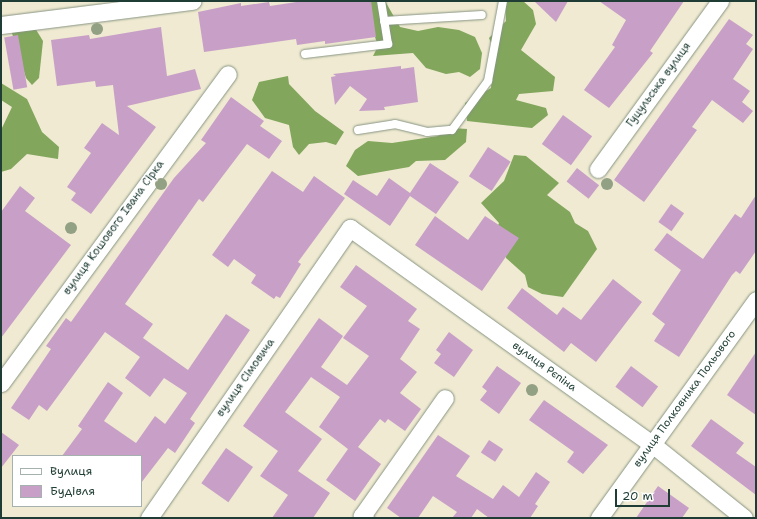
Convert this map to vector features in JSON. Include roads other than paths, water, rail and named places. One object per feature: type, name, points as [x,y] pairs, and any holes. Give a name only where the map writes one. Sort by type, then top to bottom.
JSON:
[{"type":"street","points":[[1,25],[192,1]]},
{"type":"street","name":"Гуцульська вулиця","points":[[598,169],[720,1]]},
{"type":"street","name":"вулиця Кошового Івана Сірка","points":[[1,383],[228,74]]},
{"type":"street","name":"вулиця Рєпіна","points":[[342,238],[350,228],[652,444],[744,518]]},
{"type":"street","name":"вулиця Сімовича","points":[[149,518],[342,238]]},
{"type":"street","name":"вулиця Полковника Польового","points":[[599,518],[756,300]]},
{"type":"street","points":[[365,518],[362,516],[445,398]]},
{"type":"lane","points":[[305,54],[388,44],[381,1]]},
{"type":"lane","points":[[358,130],[394,124],[427,132],[452,130],[488,81],[503,1]]},
{"type":"lane","points":[[384,21],[482,15]]}]
